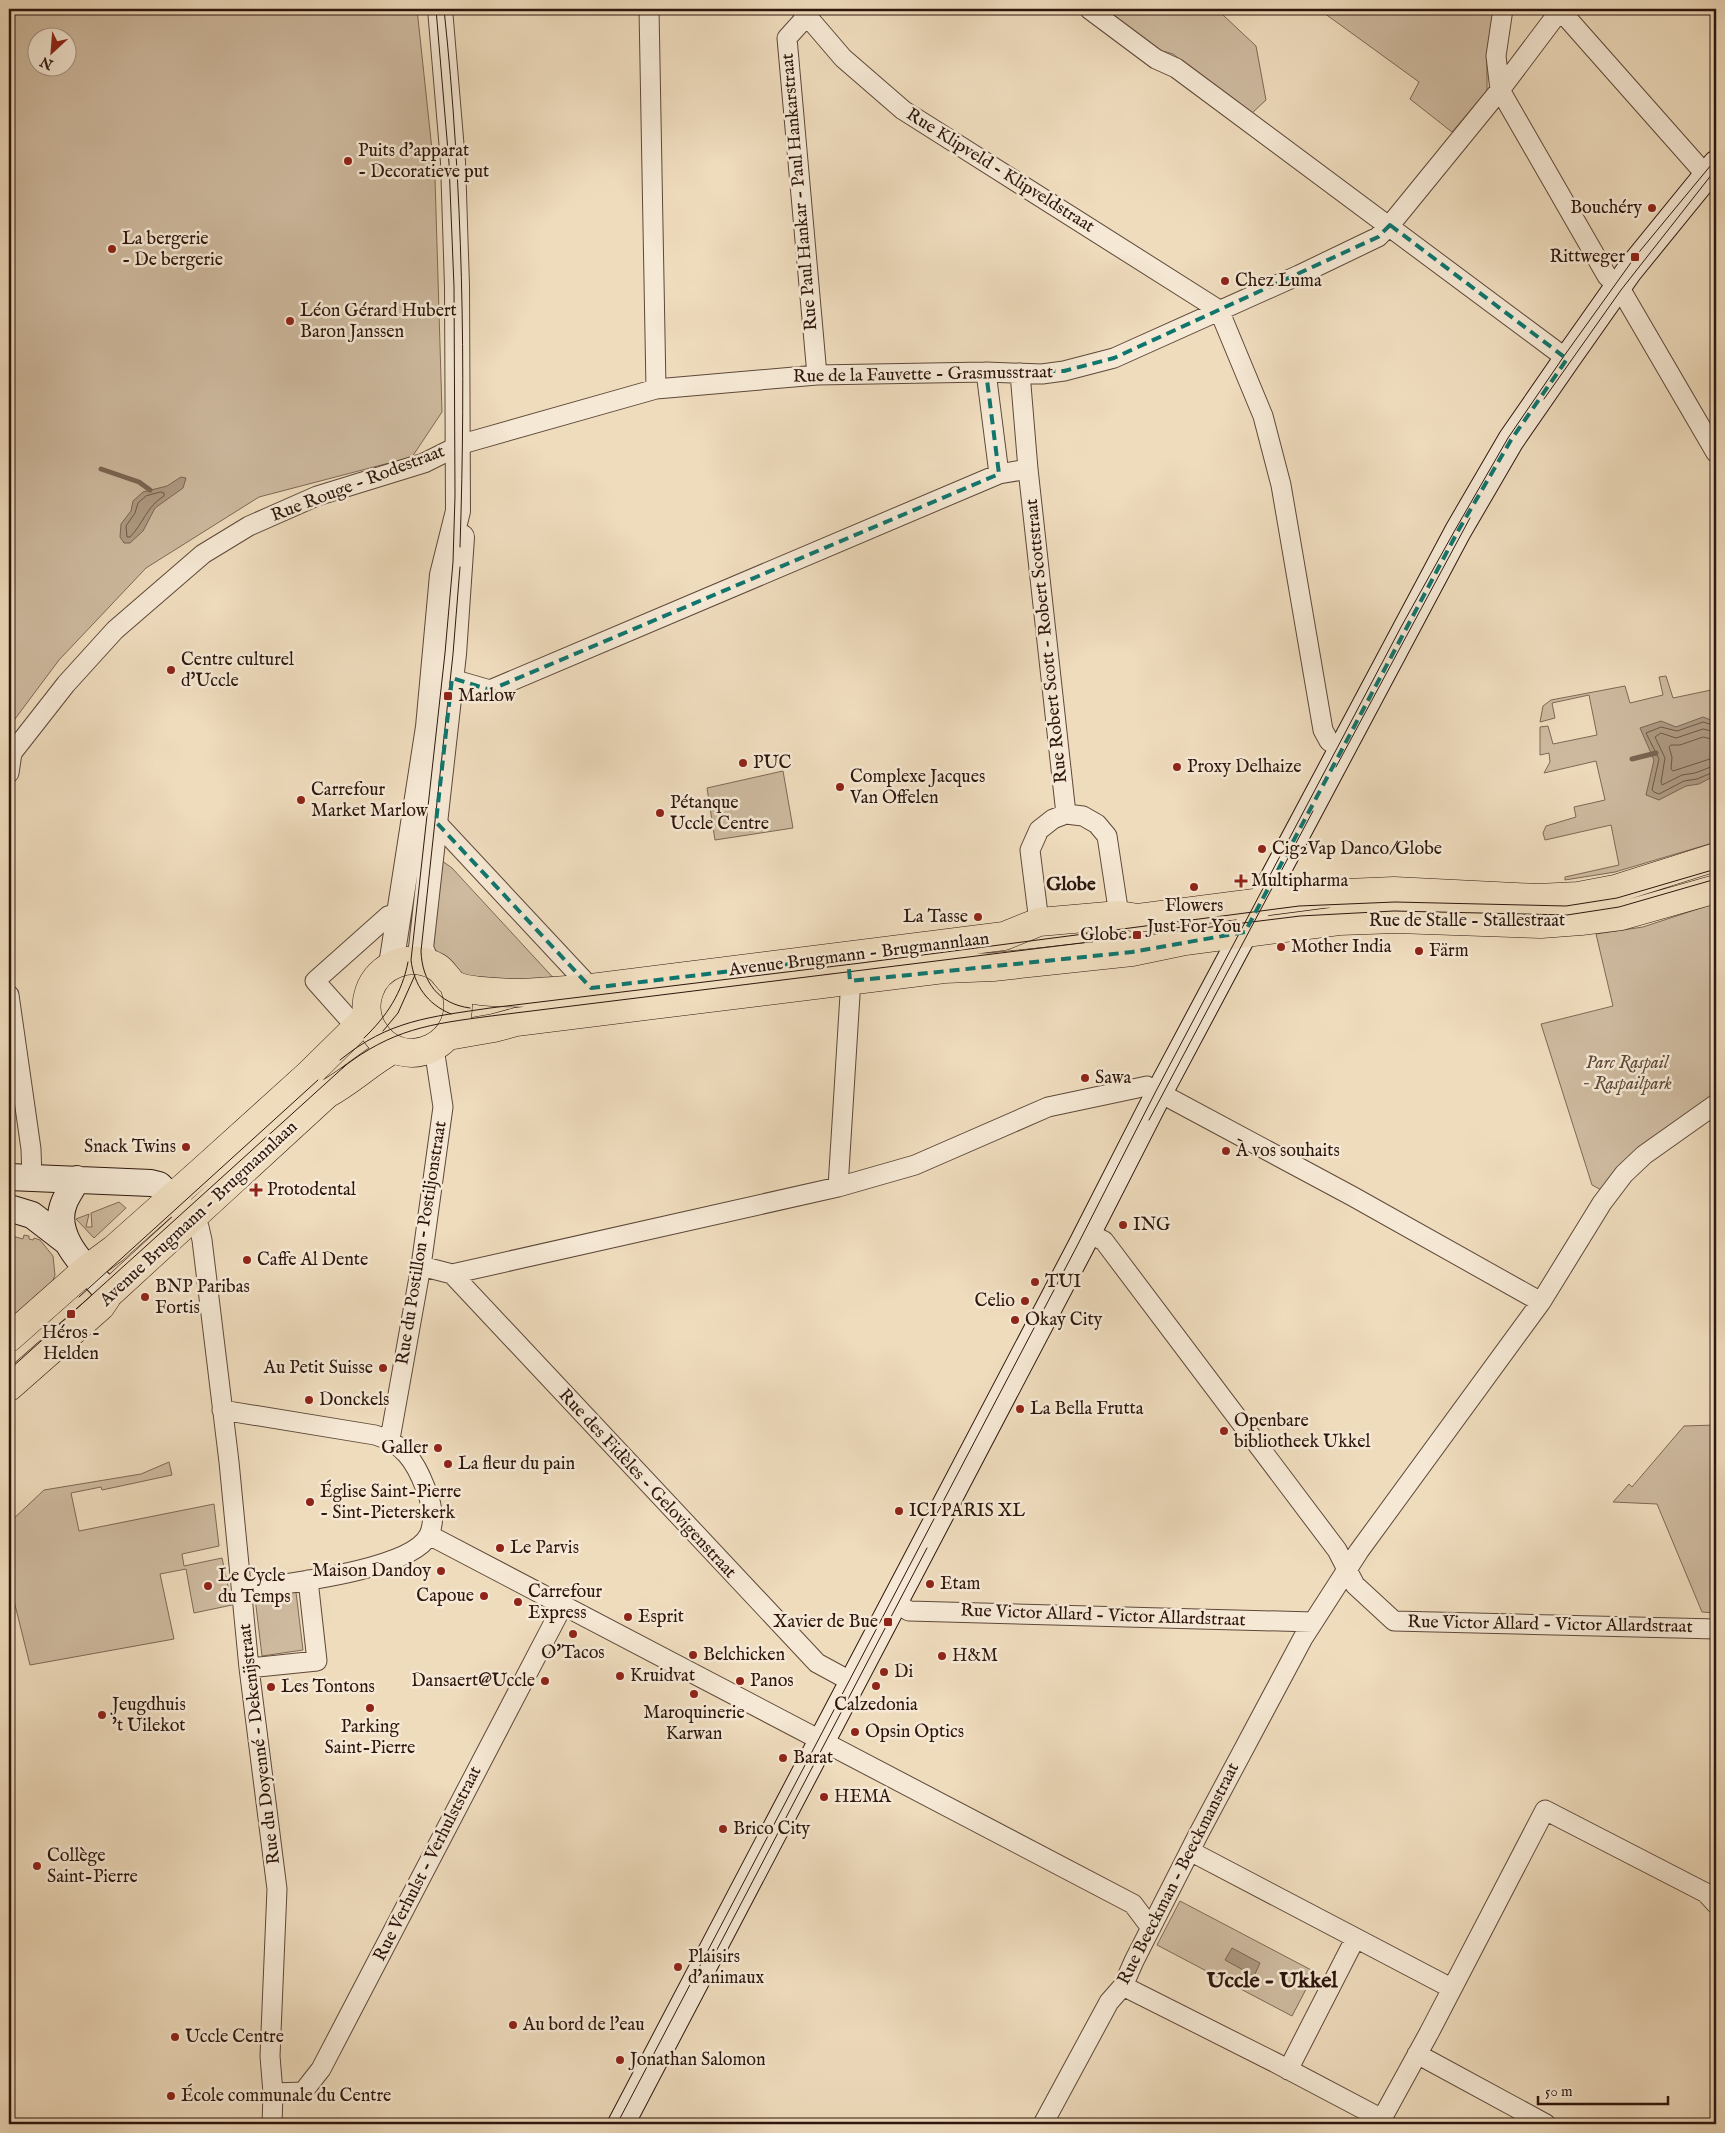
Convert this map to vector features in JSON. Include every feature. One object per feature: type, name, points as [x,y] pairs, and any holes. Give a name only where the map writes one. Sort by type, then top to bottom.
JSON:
[{"type":"main road","points":[[621,2124],[1088,1233],[1159,1093],[1404,630],[1499,459],[1618,286],[1711,170]]},
{"type":"main road","name":"Rue de Stalle - Stallestraat","points":[[1262,901],[1322,894],[1394,891],[1538,898],[1578,896],[1615,889],[1716,857]]},
{"type":"main road","name":"Rue de Stalle - Stallestraat","points":[[1245,932],[1339,921],[1396,919],[1541,924],[1581,921],[1621,916],[1716,889]]},
{"type":"main road","name":"Avenue Brugmann - Brugmannlaan","points":[[9,1387],[101,1306],[110,1294],[327,1094],[344,1084],[364,1066],[394,1049],[417,1052],[441,1042],[516,1022],[849,969],[1004,936],[1039,922],[1078,917],[1120,915],[1138,918],[1262,901]]},
{"type":"main road","name":"Avenue Brugmann - Brugmannlaan","points":[[454,985],[479,991],[502,993],[849,969],[993,967],[1132,952],[1150,947],[1245,932]]},
{"type":"main road","points":[[394,1049],[376,1035],[370,1025],[361,1020],[371,986],[377,976],[391,965],[409,960],[427,962],[443,971],[454,985],[459,1001],[458,1014],[454,1026],[441,1042]]},
{"type":"main road","name":"Avenue Brugmann - Brugmannlaan","points":[[9,1338],[87,1269],[114,1249],[307,1076],[361,1020]]},
{"type":"main road","points":[[20,1177],[151,1183],[159,1185],[192,1219]]},
{"type":"main road","points":[[67,1242],[62,1219],[63,1204],[77,1179]]},
{"type":"main road","points":[[9,1208],[32,1215],[67,1242],[87,1269],[110,1294]]},
{"type":"street","points":[[427,962],[421,948],[436,822],[443,676],[442,575],[458,511],[457,286],[453,162],[440,9]]},
{"type":"street","points":[[649,9],[656,389]]},
{"type":"street","points":[[1089,9],[1156,58],[1176,68],[1390,225],[1567,359]]},
{"type":"street","points":[[1503,9],[1496,56],[1500,90],[1607,276],[1618,286],[1716,453]]},
{"type":"street","points":[[1560,9],[1711,170]]},
{"type":"street","name":"Rue de la Fauvette - Grasmusstraat","points":[[458,446],[656,389],[817,375],[1064,372],[1114,358],[1299,275],[1378,237],[1390,225],[1500,90],[1560,9]]},
{"type":"street","name":"Rue Klipveld - Klipveldstraat","points":[[804,13],[842,58],[902,110],[1219,310]]},
{"type":"street","name":"Rue Paul Hankar - Paul Hankarstraat","points":[[804,13],[787,38],[817,375]]},
{"type":"street","points":[[1219,310],[1262,416],[1281,485],[1323,730],[1329,740],[1341,749]]},
{"type":"street","points":[[986,372],[999,474]]},
{"type":"street","name":"Rue Robert Scott - Robert Scottstraat","points":[[1020,373],[1028,469],[1066,814]]},
{"type":"street","name":"Rue Rouge - Rodestraat","points":[[9,773],[12,753],[66,684],[115,630],[203,554],[248,526],[316,496],[424,463],[458,446]]},
{"type":"street","points":[[443,676],[490,690],[999,474],[1028,469]]},
{"type":"street","points":[[391,965],[443,676]]},
{"type":"street","points":[[1039,922],[1030,850],[1039,830],[1053,819],[1066,814],[1083,816],[1097,824],[1108,836],[1120,915]]},
{"type":"street","points":[[436,822],[590,988]]},
{"type":"street","points":[[361,1020],[315,981],[388,916],[400,912]]},
{"type":"street","points":[[838,1187],[849,969]]},
{"type":"street","points":[[9,995],[32,1149],[20,1177]]},
{"type":"street","name":"Rue du Postillon - Postiljonstraat","points":[[390,1439],[421,1266],[443,1107],[441,1042]]},
{"type":"street","points":[[421,1266],[452,1274],[838,1187],[915,1165],[1048,1106],[1147,1086],[1352,1196],[1541,1302]]},
{"type":"street","name":"Rue Beeckman - Beeckmanstraat","points":[[1044,2124],[1109,2002],[1123,1986],[1190,1851],[1303,1638],[1347,1569],[1541,1302],[1602,1203],[1624,1174],[1644,1155],[1716,1104]]},
{"type":"street","name":"Rue du Doyenné - Dekenijstraat","points":[[192,1219],[201,1231],[243,1590],[249,1668],[277,1889],[270,2068],[273,2093],[272,2124]]},
{"type":"street","name":"Rue Victor Allard - Victor Allardstraat","points":[[1088,1233],[1104,1241],[1338,1550],[1355,1585],[1394,1621],[1716,1629]]},
{"type":"street","name":"Rue des Fidèles - Gelovigenstraat","points":[[452,1274],[818,1663],[852,1682]]},
{"type":"street","points":[[222,1410],[390,1439],[406,1452],[419,1471],[433,1516],[429,1535],[416,1548],[399,1558],[369,1568],[243,1590]]},
{"type":"street","points":[[429,1535],[562,1607],[822,1740],[1133,1904],[1151,1928]]},
{"type":"street","points":[[249,1668],[317,1660],[308,1580]]},
{"type":"street","name":"Rue Victor Allard - Victor Allardstraat","points":[[894,1602],[909,1611],[1313,1622]]},
{"type":"street","name":"Rue Verhulst - Verhulststraat","points":[[273,2093],[303,2092],[321,2069],[562,1607]]},
{"type":"street","points":[[1123,1986],[1288,2070],[1381,2122],[1545,1810],[1706,1893],[1716,1904]]},
{"type":"street","points":[[1190,1851],[1451,1988]]},
{"type":"street","points":[[1133,1904],[1163,1904]]},
{"type":"street","points":[[1288,2070],[1355,1939]]},
{"type":"street","points":[[1418,2054],[1546,2124]]},
{"type":"highlighted area","points":[[1390,225],[1567,359],[1511,440],[1458,531],[1245,932],[1132,952],[850,981],[848,957],[591,988],[436,822],[452,678],[490,690],[999,474],[986,372],[1064,371],[1114,358],[1378,237]]},
{"type":"green space","points":[[9,9],[417,9],[435,178],[442,412],[412,457],[259,497],[146,568],[59,660],[9,727]]},
{"type":"green space","points":[[1103,9],[1226,9],[1222,14],[1256,46],[1266,100],[1251,114],[1173,54],[1153,48]]},
{"type":"green space","points":[[1327,9],[1495,9],[1487,56],[1487,91],[1452,132],[1410,99],[1419,82],[1324,13]]},
{"type":"green space","points":[[1666,676],[1673,698],[1716,689],[1716,842],[1615,872],[1565,880],[1565,877],[1619,865],[1611,825],[1545,840],[1543,833],[1546,826],[1576,817],[1574,807],[1605,800],[1596,761],[1544,773],[1550,762],[1549,753],[1540,755],[1540,727],[1548,726],[1553,744],[1597,735],[1589,695],[1552,703],[1555,718],[1540,722],[1543,706],[1551,700],[1625,686],[1630,703],[1663,695],[1659,677]]},
{"type":"green space","points":[[783,771],[793,828],[715,840],[707,788]]},
{"type":"green space","points":[[438,858],[452,868],[559,984],[468,981],[432,956]]},
{"type":"green space","name":"Parc Raspail - Raspailpark","points":[[1716,903],[1716,1094],[1634,1151],[1603,1191],[1592,1185],[1541,1024],[1613,1006],[1596,934],[1643,927]]},
{"type":"green space","points":[[119,1202],[126,1208],[94,1238],[76,1219],[89,1214],[86,1227],[92,1227],[91,1213]]},
{"type":"green space","points":[[9,1235],[23,1239],[24,1235],[29,1236],[29,1239],[40,1240],[53,1256],[55,1275],[52,1283],[9,1324]]},
{"type":"green space","points":[[1716,1425],[1716,1613],[1702,1612],[1657,1504],[1613,1502],[1629,1484],[1632,1487],[1684,1426]]},
{"type":"green space","points":[[169,1462],[172,1475],[102,1490],[101,1487],[71,1493],[79,1531],[214,1504],[219,1546],[182,1554],[184,1566],[222,1558],[232,1605],[194,1613],[186,1569],[160,1574],[174,1639],[30,1665],[9,1581],[9,1523],[44,1490],[141,1474]]},
{"type":"green space","points":[[294,1576],[303,1650],[262,1656],[253,1581]]},
{"type":"green space","points":[[1180,1901],[1315,1972],[1292,2016],[1157,1945]]},
{"type":"water","points":[[181,477],[186,478],[183,488],[155,508],[143,531],[130,543],[124,543],[120,537],[121,524],[131,511],[133,501],[143,492],[167,486]]},
{"type":"water","points":[[1703,717],[1716,722],[1716,775],[1699,784],[1686,786],[1659,800],[1646,795],[1654,760],[1640,728],[1661,721],[1676,727]]},
{"type":"water","points":[[1232,1948],[1260,1963],[1254,1976],[1225,1960]]},
{"type":"waterway","points":[[101,469],[139,482],[150,490]]},
{"type":"waterway","points":[[1632,759],[1656,753]]},
{"type":"tram line","points":[[436,9],[449,163],[454,287],[455,496],[453,562],[445,653],[411,960],[415,978],[423,993],[435,1005],[451,1014]]},
{"type":"tram line","points":[[444,9],[455,143],[461,277],[463,412],[460,547]]},
{"type":"tram line","points":[[617,2124],[1077,1246],[1156,1091],[1401,627],[1455,530],[1508,438],[1564,356],[1635,257],[1716,159]]},
{"type":"tram line","points":[[1544,399],[1621,290],[1716,169]]},
{"type":"tram line","points":[[1336,767],[1470,518]]},
{"type":"tram line","points":[[460,567],[453,654],[421,951],[425,972],[434,989],[449,1002],[470,1008]]},
{"type":"tram line","points":[[1149,1120],[1313,811]]},
{"type":"tram line","points":[[340,1060],[376,1036],[393,1028],[448,1014],[490,1008],[861,963],[1299,906],[1395,902],[1566,906],[1617,898],[1716,869]]},
{"type":"tram line","points":[[342,1068],[378,1045],[412,1030],[469,1019],[1300,916],[1394,911],[1567,915],[1619,907],[1716,879]]},
{"type":"tram line","points":[[364,1038],[380,1021],[398,994],[408,962]]},
{"type":"tram line","points":[[383,1031],[398,1013],[415,975]]},
{"type":"tram line","points":[[9,1370],[346,1065]]},
{"type":"tram line","points":[[79,1297],[318,1080]]},
{"type":"tram line","points":[[710,1963],[927,1548]]},
{"type":"place","name":"Puits d’apparat - Decoratieve put","points":[[348,161]]},
{"type":"place","name":"Bouchéry","points":[[1652,208]]},
{"type":"place","name":"La bergerie - De bergerie","points":[[112,249]]},
{"type":"place","name":"Rittweger","points":[[1635,257]]},
{"type":"place","name":"Chez Luma","points":[[1225,281]]},
{"type":"place","name":"Léon Gérard Hubert Baron Janssen","points":[[290,321]]},
{"type":"place","name":"Centre culturel d'Uccle","points":[[171,670]]},
{"type":"place","name":"Marlow","points":[[448,696]]},
{"type":"place","name":"PUC","points":[[743,763]]},
{"type":"place","name":"Proxy Delhaize","points":[[1177,767]]},
{"type":"place","name":"Complexe Jacques Van Offelen","points":[[840,787]]},
{"type":"place","name":"Carrefour Market Marlow","points":[[301,800]]},
{"type":"place","name":"Pétanque Uccle Centre","points":[[660,813]]},
{"type":"place","name":"Cig2Vap Danco/Globe","points":[[1262,849]]},
{"type":"place","name":"Multipharma","points":[[1241,881]]},
{"type":"place","name":"Flowers Just For You","points":[[1194,887]]},
{"type":"place","name":"La Tasse","points":[[978,917]]},
{"type":"place","name":"Globe","points":[[1137,935]]},
{"type":"place","name":"Mother India","points":[[1281,947]]},
{"type":"place","name":"Färm","points":[[1419,951]]},
{"type":"place","name":"Sawa","points":[[1085,1078]]},
{"type":"place","name":"Snack Twins","points":[[186,1147]]},
{"type":"place","name":"À vos souhaits","points":[[1226,1151]]},
{"type":"place","name":"Protodental","points":[[256,1190]]},
{"type":"place","name":"ING","points":[[1123,1225]]},
{"type":"place","name":"Caffe Al Dente","points":[[247,1260]]},
{"type":"place","name":"TUI","points":[[1035,1282]]},
{"type":"place","name":"BNP Paribas Fortis","points":[[145,1297]]},
{"type":"place","name":"Celio","points":[[1025,1301]]},
{"type":"place","name":"Héros - Helden","points":[[71,1314]]},
{"type":"place","name":"Okay City","points":[[1015,1320]]},
{"type":"place","name":"Au Petit Suisse","points":[[383,1368]]},
{"type":"place","name":"Donckels","points":[[309,1400]]},
{"type":"place","name":"La Bella Frutta","points":[[1020,1409]]},
{"type":"place","name":"Openbare bibliotheek Ukkel","points":[[1224,1431]]},
{"type":"place","name":"Galler","points":[[438,1448]]},
{"type":"place","name":"La fleur du pain","points":[[448,1464]]},
{"type":"place","name":"Église Saint-Pierre - Sint-Pieterskerk","points":[[310,1502]]},
{"type":"place","name":"ICI PARIS XL","points":[[899,1511]]},
{"type":"place","name":"Le Parvis","points":[[500,1548]]},
{"type":"place","name":"Maison Dandoy","points":[[441,1571]]},
{"type":"place","name":"Etam","points":[[930,1584]]},
{"type":"place","name":"Le Cycle du Temps","points":[[208,1586]]},
{"type":"place","name":"Capoue","points":[[484,1596]]},
{"type":"place","name":"Carrefour Express","points":[[518,1602]]},
{"type":"place","name":"Esprit","points":[[628,1617]]},
{"type":"place","name":"Xavier de Bue","points":[[888,1622]]},
{"type":"place","name":"O'Tacos","points":[[573,1634]]},
{"type":"place","name":"Belchicken","points":[[693,1655]]},
{"type":"place","name":"H&M","points":[[942,1656]]},
{"type":"place","name":"Di","points":[[884,1672]]},
{"type":"place","name":"Kruidvat","points":[[620,1676]]},
{"type":"place","name":"Dansaert@Uccle","points":[[545,1681]]},
{"type":"place","name":"Panos","points":[[740,1681]]},
{"type":"place","name":"Calzedonia","points":[[876,1686]]},
{"type":"place","name":"Les Tontons","points":[[271,1687]]},
{"type":"place","name":"Maroquinerie Karwan","points":[[694,1694]]},
{"type":"place","name":"Parking Saint-Pierre","points":[[370,1708]]},
{"type":"place","name":"Jeugdhuis 't Uilekot","points":[[102,1715]]},
{"type":"place","name":"Opsin Optics","points":[[855,1732]]},
{"type":"place","name":"Barat","points":[[783,1758]]},
{"type":"place","name":"HEMA","points":[[824,1797]]},
{"type":"place","name":"Brico City","points":[[723,1829]]},
{"type":"place","name":"Collège Saint-Pierre","points":[[37,1866]]},
{"type":"place","name":"Plaisirs d'animaux","points":[[678,1967]]},
{"type":"place","name":"Au bord de l'eau","points":[[513,2025]]},
{"type":"place","name":"Uccle Centre","points":[[175,2037]]},
{"type":"place","name":"Jonathan Salomon","points":[[620,2060]]},
{"type":"place","name":"École communale du Centre","points":[[171,2096]]},
{"type":"district","name":"Globe","points":[[1071,885]]},
{"type":"district","name":"Uccle - Ukkel","points":[[1272,1981]]}]
